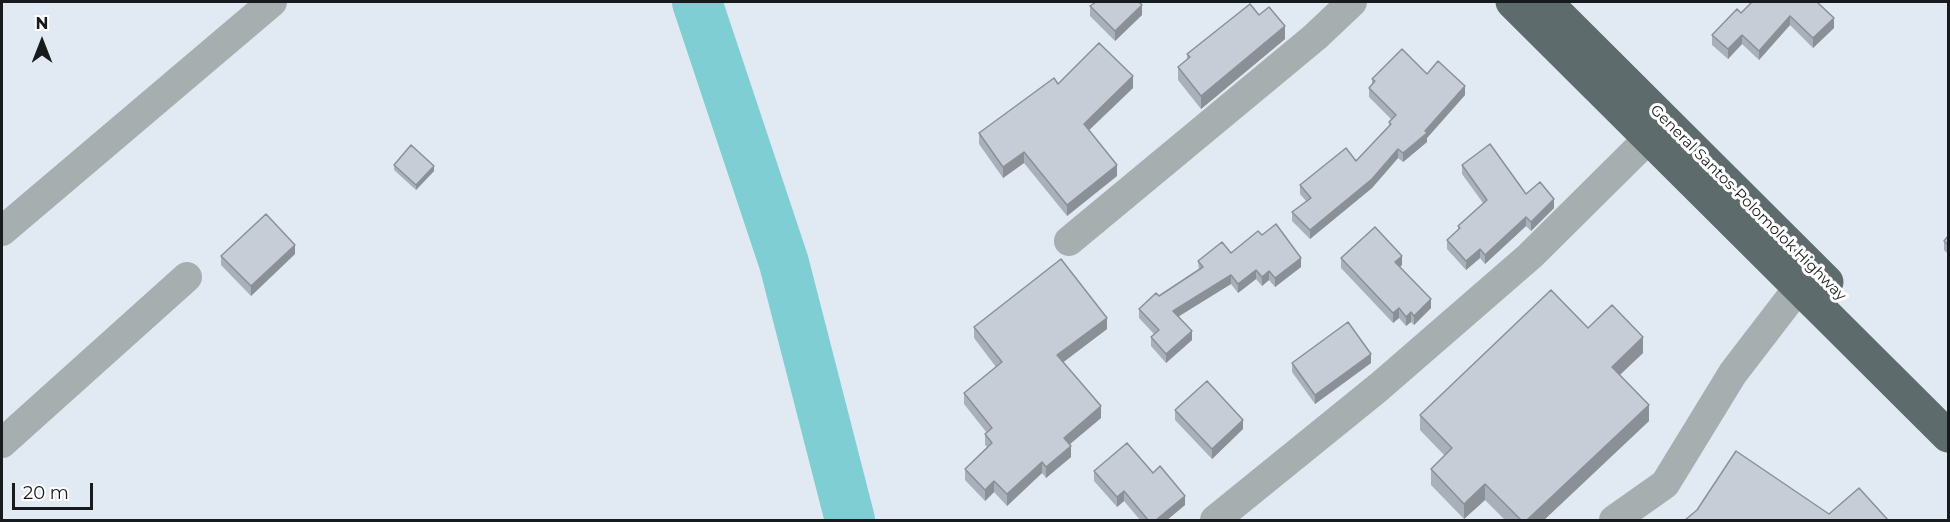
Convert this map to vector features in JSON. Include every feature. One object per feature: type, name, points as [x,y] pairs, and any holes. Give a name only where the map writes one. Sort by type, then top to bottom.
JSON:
[{"type":"highway","points":[[1512,2],[1948,436]]},
{"type":"highway","name":"General Santos-Polomolok Highway","points":[[1546,2],[1948,404]]},
{"type":"street","points":[[2,231],[272,2]]},
{"type":"street","points":[[1069,241],[1315,38],[1352,2]]},
{"type":"street","points":[[1215,520],[1379,387],[1530,256],[1649,138]]},
{"type":"street","points":[[2,443],[188,277]]},
{"type":"street","points":[[1614,520],[1665,484],[1733,373],[1799,287]]},
{"type":"building","points":[[1096,2],[1139,2],[1142,5],[1115,31],[1090,6]]},
{"type":"building","points":[[1752,2],[1817,2],[1834,18],[1813,38],[1790,16],[1759,51],[1742,35],[1728,49],[1712,35],[1737,9],[1741,13]]},
{"type":"building","points":[[1250,4],[1259,15],[1269,7],[1285,26],[1201,96],[1178,67],[1190,57],[1187,54]]},
{"type":"building","points":[[1099,43],[1133,76],[1084,124],[1117,165],[1067,205],[1024,152],[1003,167],[979,133],[1054,78],[1058,84]]},
{"type":"building","points":[[1402,49],[1427,74],[1438,61],[1465,86],[1425,131],[1427,133],[1403,153],[1398,149],[1372,179],[1310,230],[1292,212],[1311,198],[1300,185],[1346,148],[1356,161],[1391,124],[1389,122],[1396,115],[1369,88],[1375,81],[1372,79]]},
{"type":"building","points":[[1490,144],[1526,194],[1540,182],[1554,199],[1531,222],[1526,217],[1485,255],[1480,249],[1466,261],[1447,240],[1460,228],[1458,226],[1487,200],[1462,165]]},
{"type":"building","points":[[411,145],[434,166],[416,185],[394,165]]},
{"type":"building","points":[[266,214],[295,245],[251,286],[221,256]]},
{"type":"building","points":[[1276,224],[1301,258],[1275,278],[1269,271],[1262,277],[1256,270],[1238,284],[1231,275],[1173,311],[1192,331],[1166,354],[1151,337],[1159,330],[1139,309],[1156,293],[1159,296],[1203,267],[1198,261],[1222,242],[1231,253],[1258,231],[1262,235]]},
{"type":"building","points":[[1375,227],[1402,256],[1395,262],[1431,299],[1414,316],[1411,312],[1406,317],[1399,308],[1393,313],[1341,258]]},
{"type":"building","points":[[1061,259],[1107,318],[1057,355],[1101,406],[1064,438],[1071,446],[1046,467],[1042,462],[1007,494],[994,481],[985,490],[965,469],[992,443],[985,434],[992,428],[964,393],[1002,362],[974,327]]},
{"type":"building","points":[[1551,290],[1588,328],[1612,305],[1643,337],[1612,367],[1649,405],[1527,520],[1521,520],[1485,484],[1464,504],[1431,469],[1452,448],[1420,415]]},
{"type":"building","points":[[1348,322],[1371,354],[1315,395],[1292,363]]},
{"type":"building","points":[[1207,381],[1243,420],[1212,449],[1175,410]]},
{"type":"building","points":[[1127,443],[1153,473],[1160,466],[1185,496],[1156,520],[1148,520],[1124,491],[1117,497],[1094,471]]},
{"type":"building","points":[[1736,451],[1829,514],[1859,488],[1888,520],[1685,520],[1697,510]]},
{"type":"waterway","points":[[697,2],[784,263],[850,520]]}]
